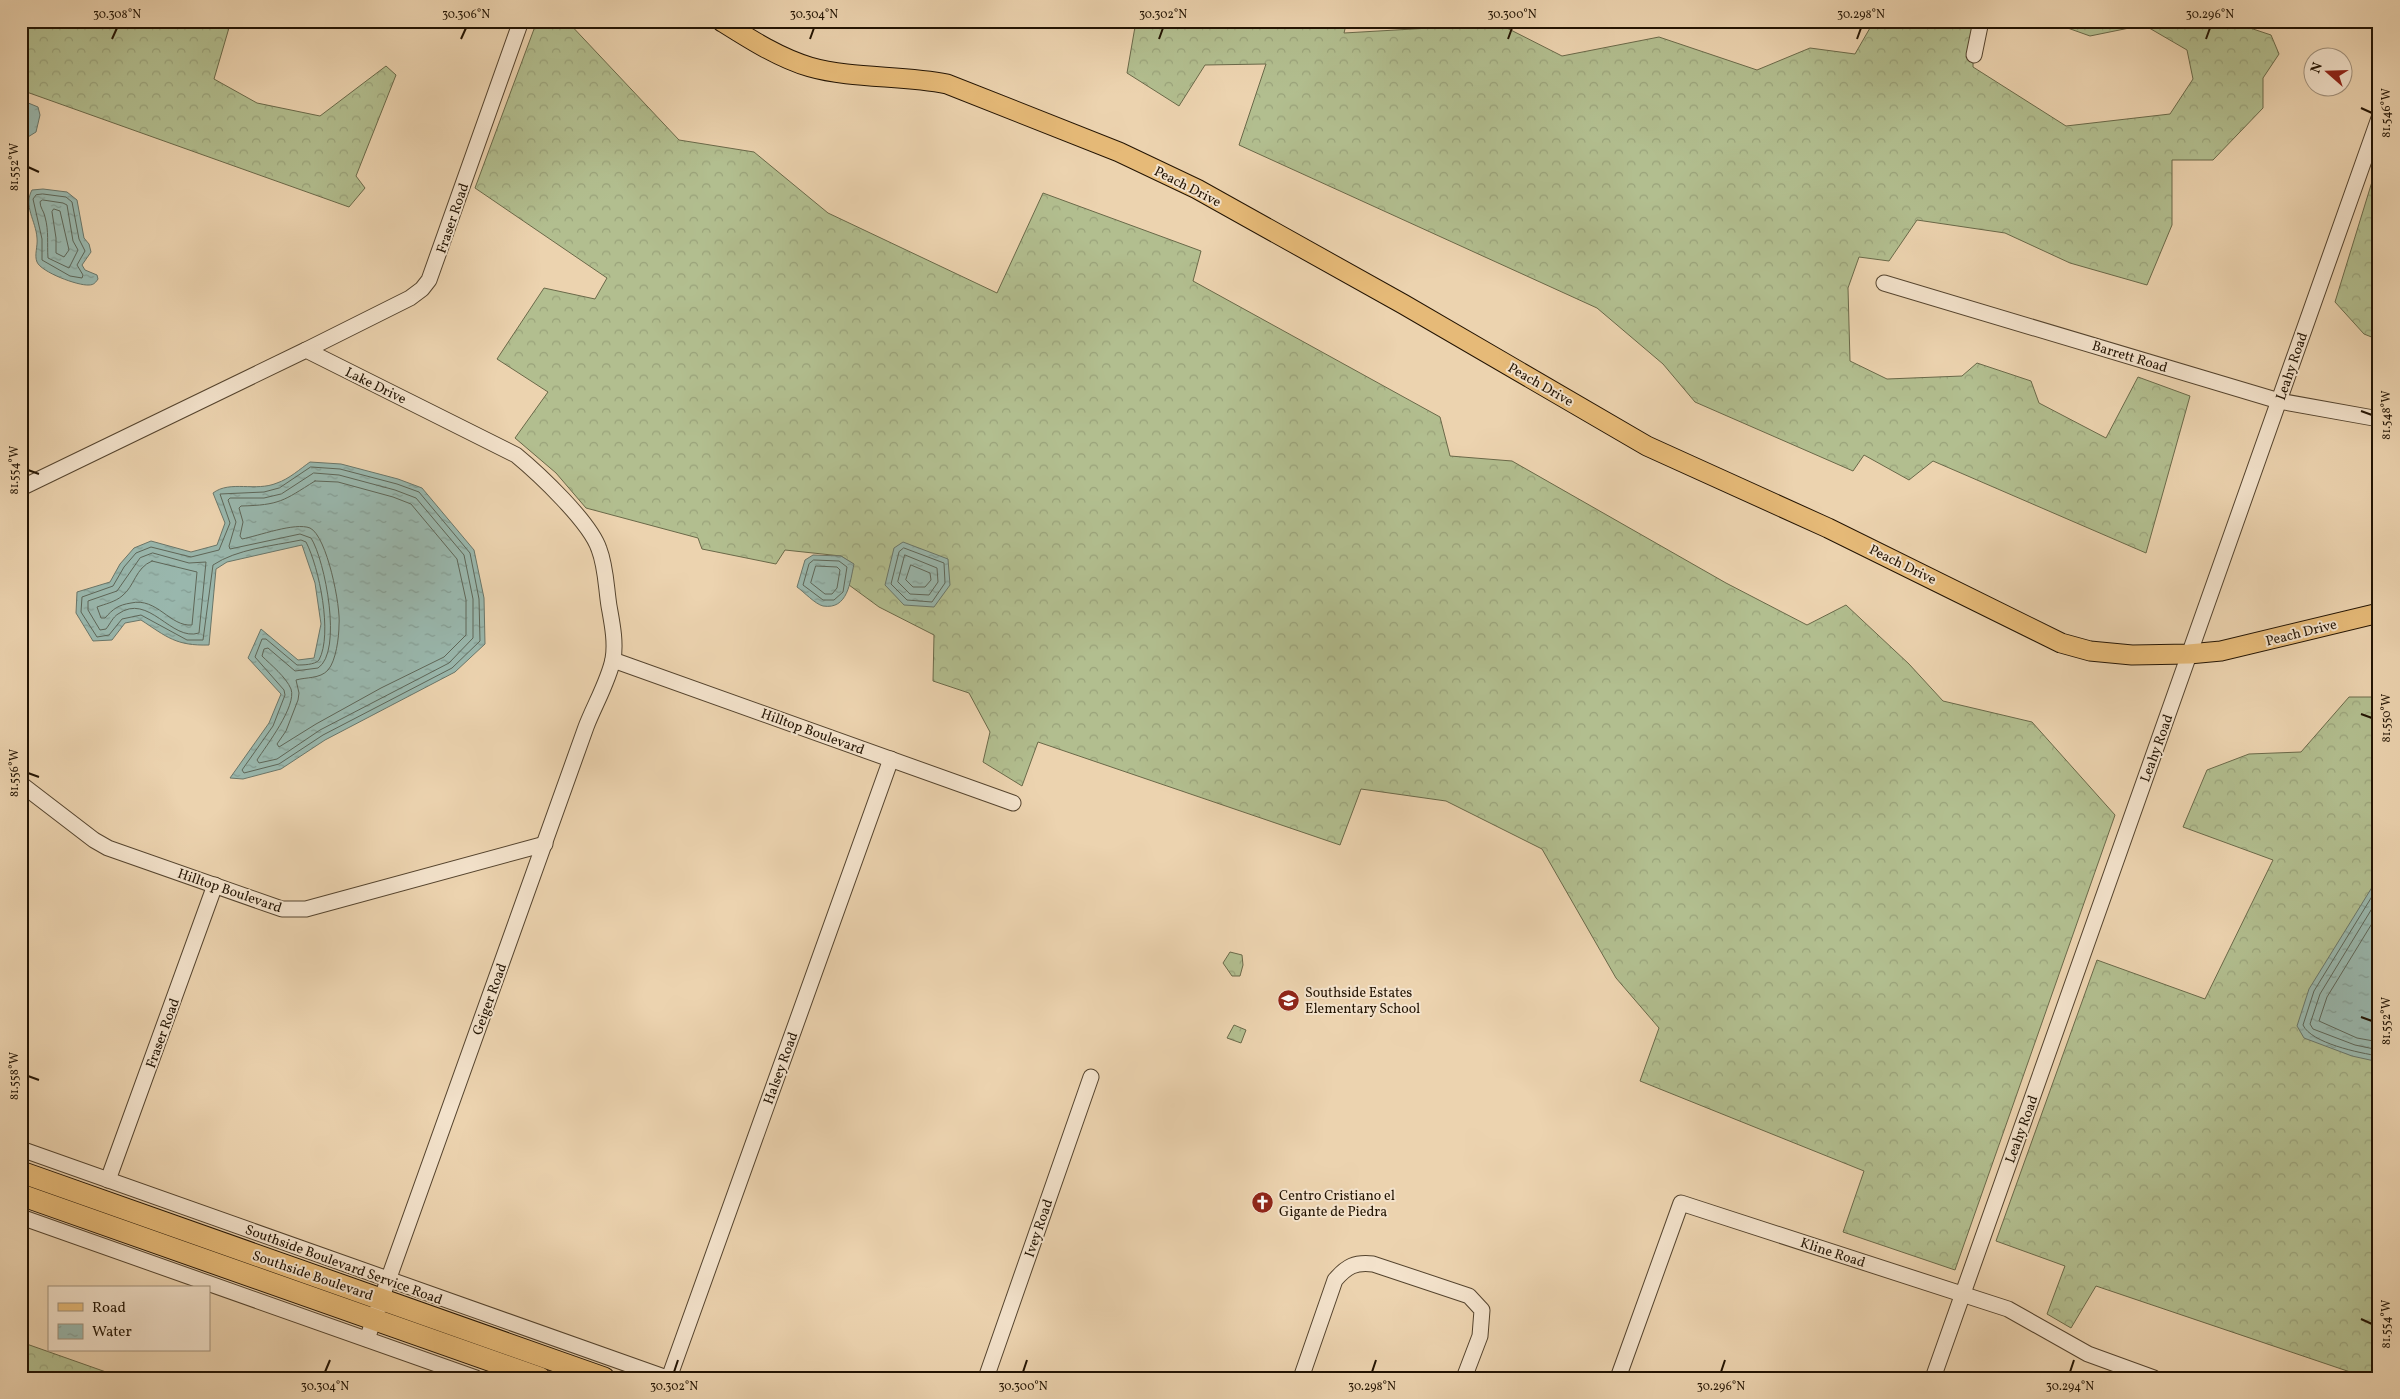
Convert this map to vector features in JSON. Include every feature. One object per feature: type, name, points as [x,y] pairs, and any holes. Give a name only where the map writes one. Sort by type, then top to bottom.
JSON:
[{"type":"highway","name":"Southside Boulevard","points":[[21,1172],[385,1289],[604,1378]]},
{"type":"highway","name":"Southside Boulevard","points":[[21,1194],[540,1378]]},
{"type":"main road","name":"Peach Drive","points":[[722,21],[788,58],[810,67],[837,72],[921,78],[947,84],[1149,166],[1197,189],[1308,250],[1654,449],[1828,528],[2061,643],[2090,651],[2132,655],[2189,654],[2221,651],[2379,613]]},
{"type":"street","name":"Fraser Road","points":[[306,350],[410,298],[422,289],[429,280],[521,21]]},
{"type":"street","points":[[1974,55],[1981,21]]},
{"type":"street","name":"Leahy Road","points":[[1933,1378],[2379,118]]},
{"type":"street","name":"Barrett Road","points":[[1884,283],[2278,401],[2379,419]]},
{"type":"street","points":[[21,488],[306,350]]},
{"type":"street","name":"Lake Drive","points":[[306,350],[498,444],[532,468],[593,536],[599,548],[604,564],[614,640],[613,660]]},
{"type":"street","name":"Hilltop Boulevard","points":[[613,660],[1013,803]]},
{"type":"street","name":"Geiger Road","points":[[367,1339],[586,727],[613,660]]},
{"type":"street","name":"Halsey Road","points":[[668,1378],[891,759]]},
{"type":"street","name":"Hilltop Boulevard","points":[[21,784],[94,840],[108,848],[282,909],[306,909],[545,844]]},
{"type":"street","name":"Fraser Road","points":[[108,1180],[216,885]]},
{"type":"street","name":"Ivey Road","points":[[986,1378],[1091,1077]]},
{"type":"street","name":"Southside Boulevard Service Road","points":[[21,1149],[108,1180],[385,1289],[668,1378]]},
{"type":"street","name":"Kline Road","points":[[1618,1378],[1681,1203],[2008,1309],[2088,1354],[2154,1378]]},
{"type":"street","points":[[21,1217],[476,1378]]},
{"type":"street","points":[[1301,1378],[1335,1280],[1345,1268],[1358,1262],[1373,1264],[1469,1296],[1482,1310],[1480,1336],[1464,1378]]},
{"type":"green space","points":[[21,21],[231,21],[214,79],[257,103],[320,116],[386,66],[396,75],[356,176],[365,188],[349,207],[21,90]]},
{"type":"green space","points":[[537,21],[567,21],[679,140],[754,152],[828,213],[997,293],[1043,193],[1201,251],[1193,281],[1440,417],[1450,456],[1512,461],[1726,583],[1807,625],[1846,605],[1909,664],[1943,701],[2032,722],[2115,815],[1955,1270],[1843,1232],[1864,1171],[1640,1081],[1659,1028],[1616,978],[1542,849],[1446,801],[1361,789],[1340,845],[1038,742],[1022,786],[983,762],[990,732],[969,693],[933,681],[934,635],[879,607],[849,585],[853,564],[841,556],[785,550],[776,564],[702,549],[698,538],[586,508],[556,473],[515,438],[548,392],[497,359],[544,288],[595,299],[607,278],[475,188]]},
{"type":"green space","points":[[1136,21],[1347,21],[1344,33],[1499,24],[1562,56],[1659,37],[1757,70],[1810,48],[1855,54],[1874,21],[1974,21],[1973,67],[2066,126],[2170,114],[2193,79],[2187,50],[2144,25],[2090,36],[2048,21],[2229,21],[2271,35],[2279,54],[2263,78],[2263,108],[2213,160],[2172,160],[2172,225],[2147,285],[2070,263],[2005,233],[1917,220],[1889,261],[1859,257],[1848,288],[1850,361],[1887,379],[1962,376],[1977,363],[2031,381],[2039,403],[2106,438],[2138,377],[2190,396],[2146,553],[1933,461],[1909,480],[1864,455],[1853,471],[1695,402],[1663,364],[1597,308],[1239,145],[1266,64],[1205,65],[1179,106],[1127,73]]},
{"type":"green space","points":[[2379,159],[2379,340],[2364,334],[2335,302]]},
{"type":"green space","points":[[2349,697],[2379,697],[2379,1378],[2368,1378],[2096,1286],[2071,1328],[2047,1314],[2065,1266],[1996,1241],[2097,960],[2205,999],[2273,860],[2183,827],[2207,770],[2249,754],[2301,752]]},
{"type":"green space","points":[[1230,952],[1242,955],[1243,965],[1240,976],[1232,976],[1223,963]]},
{"type":"green space","points":[[1234,1025],[1246,1030],[1241,1043],[1227,1038]]},
{"type":"green space","points":[[21,1342],[123,1378],[21,1378]]},
{"type":"water","points":[[21,100],[38,107],[40,115],[36,132],[23,140],[21,139]]},
{"type":"water","points":[[43,189],[67,192],[77,200],[84,238],[89,244],[91,252],[82,265],[85,270],[97,275],[98,279],[94,284],[84,285],[60,278],[45,270],[37,262],[37,238],[29,202],[32,190]]},
{"type":"water","points":[[310,462],[341,464],[398,479],[422,488],[474,550],[484,598],[485,644],[455,672],[325,740],[281,769],[243,779],[230,778],[269,723],[281,694],[248,658],[261,629],[298,660],[314,658],[321,624],[315,583],[302,545],[227,562],[216,569],[209,645],[180,642],[165,636],[141,620],[125,623],[112,640],[93,641],[76,613],[77,592],[110,582],[120,564],[134,548],[151,541],[191,552],[217,545],[225,523],[213,493],[227,487],[261,487],[277,483]]},
{"type":"water","points":[[903,542],[948,559],[950,585],[934,607],[904,605],[885,585],[894,548]]},
{"type":"water","points":[[813,555],[841,556],[854,564],[849,586],[843,599],[838,604],[831,606],[820,605],[797,587],[805,560]]},
{"type":"water","points":[[2379,876],[2379,1062],[2352,1056],[2304,1038],[2297,1026],[2309,989]]},
{"type":"place","name":"Southside Estates Elementary School","points":[[1289,1000]]},
{"type":"place","name":"Centro Cristiano el Gigante de Piedra","points":[[1263,1203]]}]
